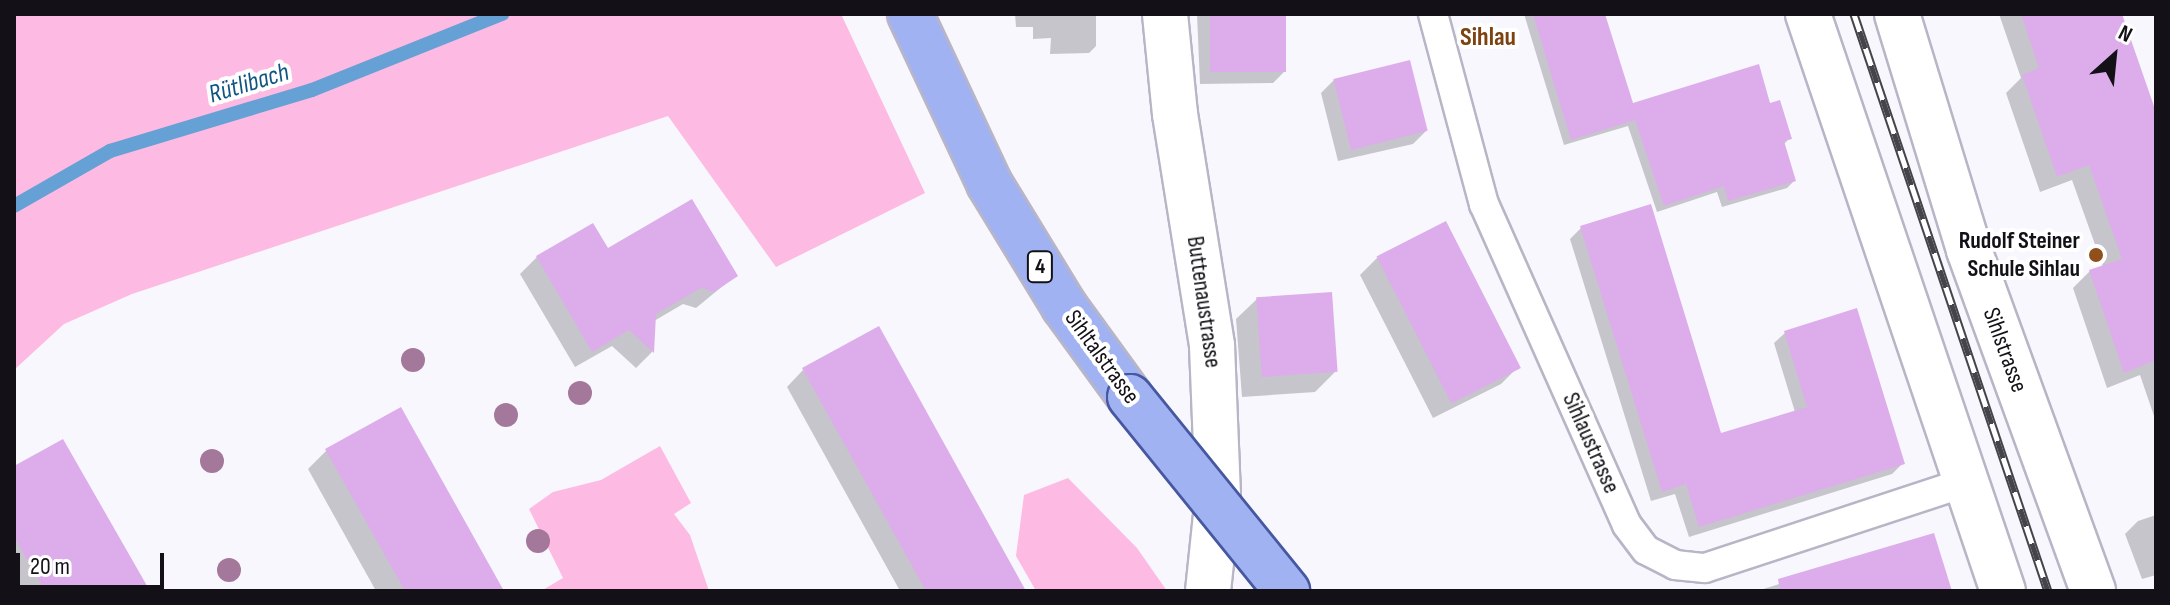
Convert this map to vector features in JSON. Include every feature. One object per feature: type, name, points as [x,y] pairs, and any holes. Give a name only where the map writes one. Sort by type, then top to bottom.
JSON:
[{"type":"main road","name":"Sihltalstrasse","points":[[910,14],[962,130],[1064,306],[1130,397],[1287,591]]},
{"type":"street","name":"Buttenaustrasse","points":[[1165,14],[1175,114],[1212,346],[1218,496],[1208,591]]},
{"type":"street","points":[[1808,14],[2003,591]]},
{"type":"street","name":"Sihlstrasse","points":[[1897,14],[1969,250],[2093,591]]},
{"type":"lane","name":"Sihlaustrasse","points":[[1433,14],[1484,204],[1627,525],[1646,550],[1675,565],[1705,568],[1966,482]]},
{"type":"shaded area","points":[[14,14],[841,14],[925,193],[776,267],[668,116],[132,294],[64,324],[14,370]]},
{"type":"shaded area","points":[[660,446],[691,503],[674,514],[690,535],[709,591],[541,591],[563,578],[529,509],[553,492],[601,480]]},
{"type":"shaded area","points":[[1068,478],[1137,548],[1167,591],[1036,591],[1016,556],[1024,495]]},
{"type":"building","points":[[1210,14],[1286,14],[1286,72],[1210,72]]},
{"type":"building","points":[[1533,14],[1605,14],[1633,103],[1759,64],[1770,103],[1780,100],[1792,139],[1784,141],[1796,181],[1728,201],[1724,186],[1664,206],[1635,120],[1571,140]]},
{"type":"building","name":"Rudolf Steiner Schule Sihlau","points":[[2021,14],[2122,14],[2156,112],[2156,360],[2124,373],[2089,270],[2122,259],[2089,165],[2057,177],[2022,75],[2039,68]]},
{"type":"building","points":[[1410,60],[1428,131],[1351,150],[1333,79]]},
{"type":"building","points":[[692,199],[738,276],[714,292],[701,288],[656,314],[654,353],[629,330],[592,352],[536,256],[593,223],[608,248]]},
{"type":"building","points":[[1651,204],[1721,433],[1807,407],[1784,331],[1857,308],[1905,464],[1699,527],[1686,484],[1662,492],[1580,226]]},
{"type":"building","points":[[1446,221],[1521,368],[1451,403],[1377,256]]},
{"type":"building","points":[[1332,292],[1338,372],[1262,377],[1256,297]]},
{"type":"building","points":[[879,326],[1026,591],[926,591],[802,368]]},
{"type":"building","points":[[401,407],[504,591],[405,591],[325,449]]},
{"type":"building","points":[[63,439],[150,591],[45,591],[14,537],[14,466]]},
{"type":"building","points":[[1934,533],[1952,591],[1780,591],[1778,579]]},
{"type":"waterway","name":"Rütlibach","points":[[14,206],[110,151],[312,90],[502,14]]},
{"type":"railway","points":[[1854,14],[2048,591]]},
{"type":"place","name":"Rudolf Steiner Schule Sihlau","points":[[2096,255]]},
{"type":"district","name":"Sihlau","points":[[1488,38]]}]
